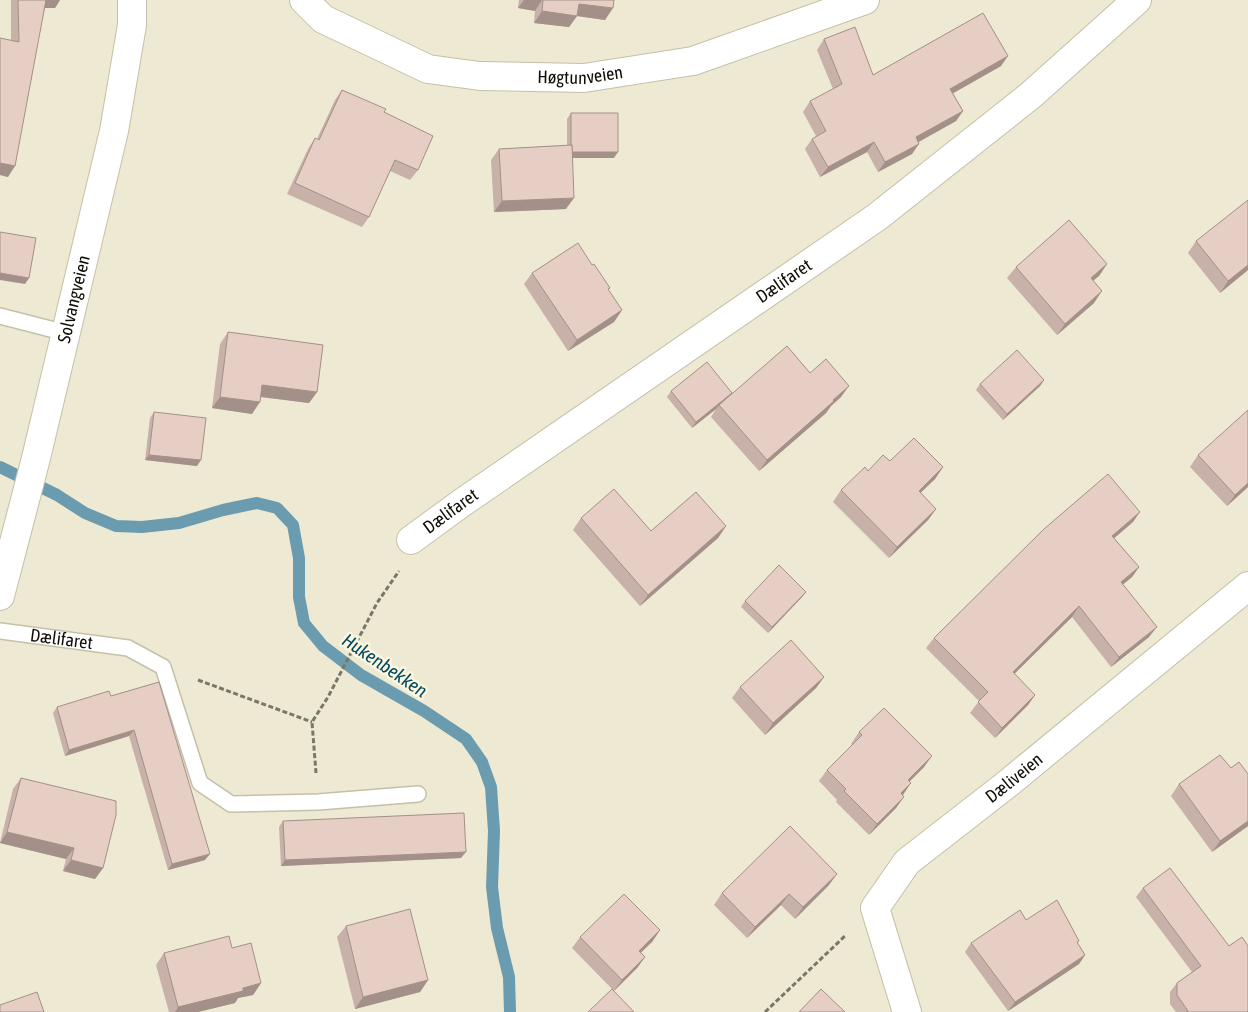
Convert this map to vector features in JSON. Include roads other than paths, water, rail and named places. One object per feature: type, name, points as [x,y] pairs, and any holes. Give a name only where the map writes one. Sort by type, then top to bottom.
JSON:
[{"type":"street","name":"Solvangveien","points":[[0,596],[36,458],[114,131],[132,25],[132,0]]},
{"type":"street","name":"Høgtunveien","points":[[304,0],[324,19],[428,69],[480,76],[584,78],[693,61],[865,0]]},
{"type":"street","name":"Dælifaret","points":[[411,540],[878,217],[1030,95],[1137,0]]},
{"type":"street","name":"Dæliveien","points":[[907,1012],[875,908],[907,862],[1006,785],[1248,586]]},
{"type":"lane","points":[[0,316],[66,333]]},
{"type":"lane","name":"Dælifaret","points":[[0,631],[128,648],[163,667],[200,783],[231,804],[318,802],[418,794]]},
{"type":"waterway","name":"Hukenbekken","points":[[0,467],[57,495],[85,513],[116,526],[142,527],[179,523],[223,510],[257,503],[277,508],[293,525],[299,558],[299,597],[304,623],[323,646],[361,675],[424,711],[466,739],[482,762],[491,787],[494,831],[492,887],[497,928],[509,977],[510,1012]]}]
